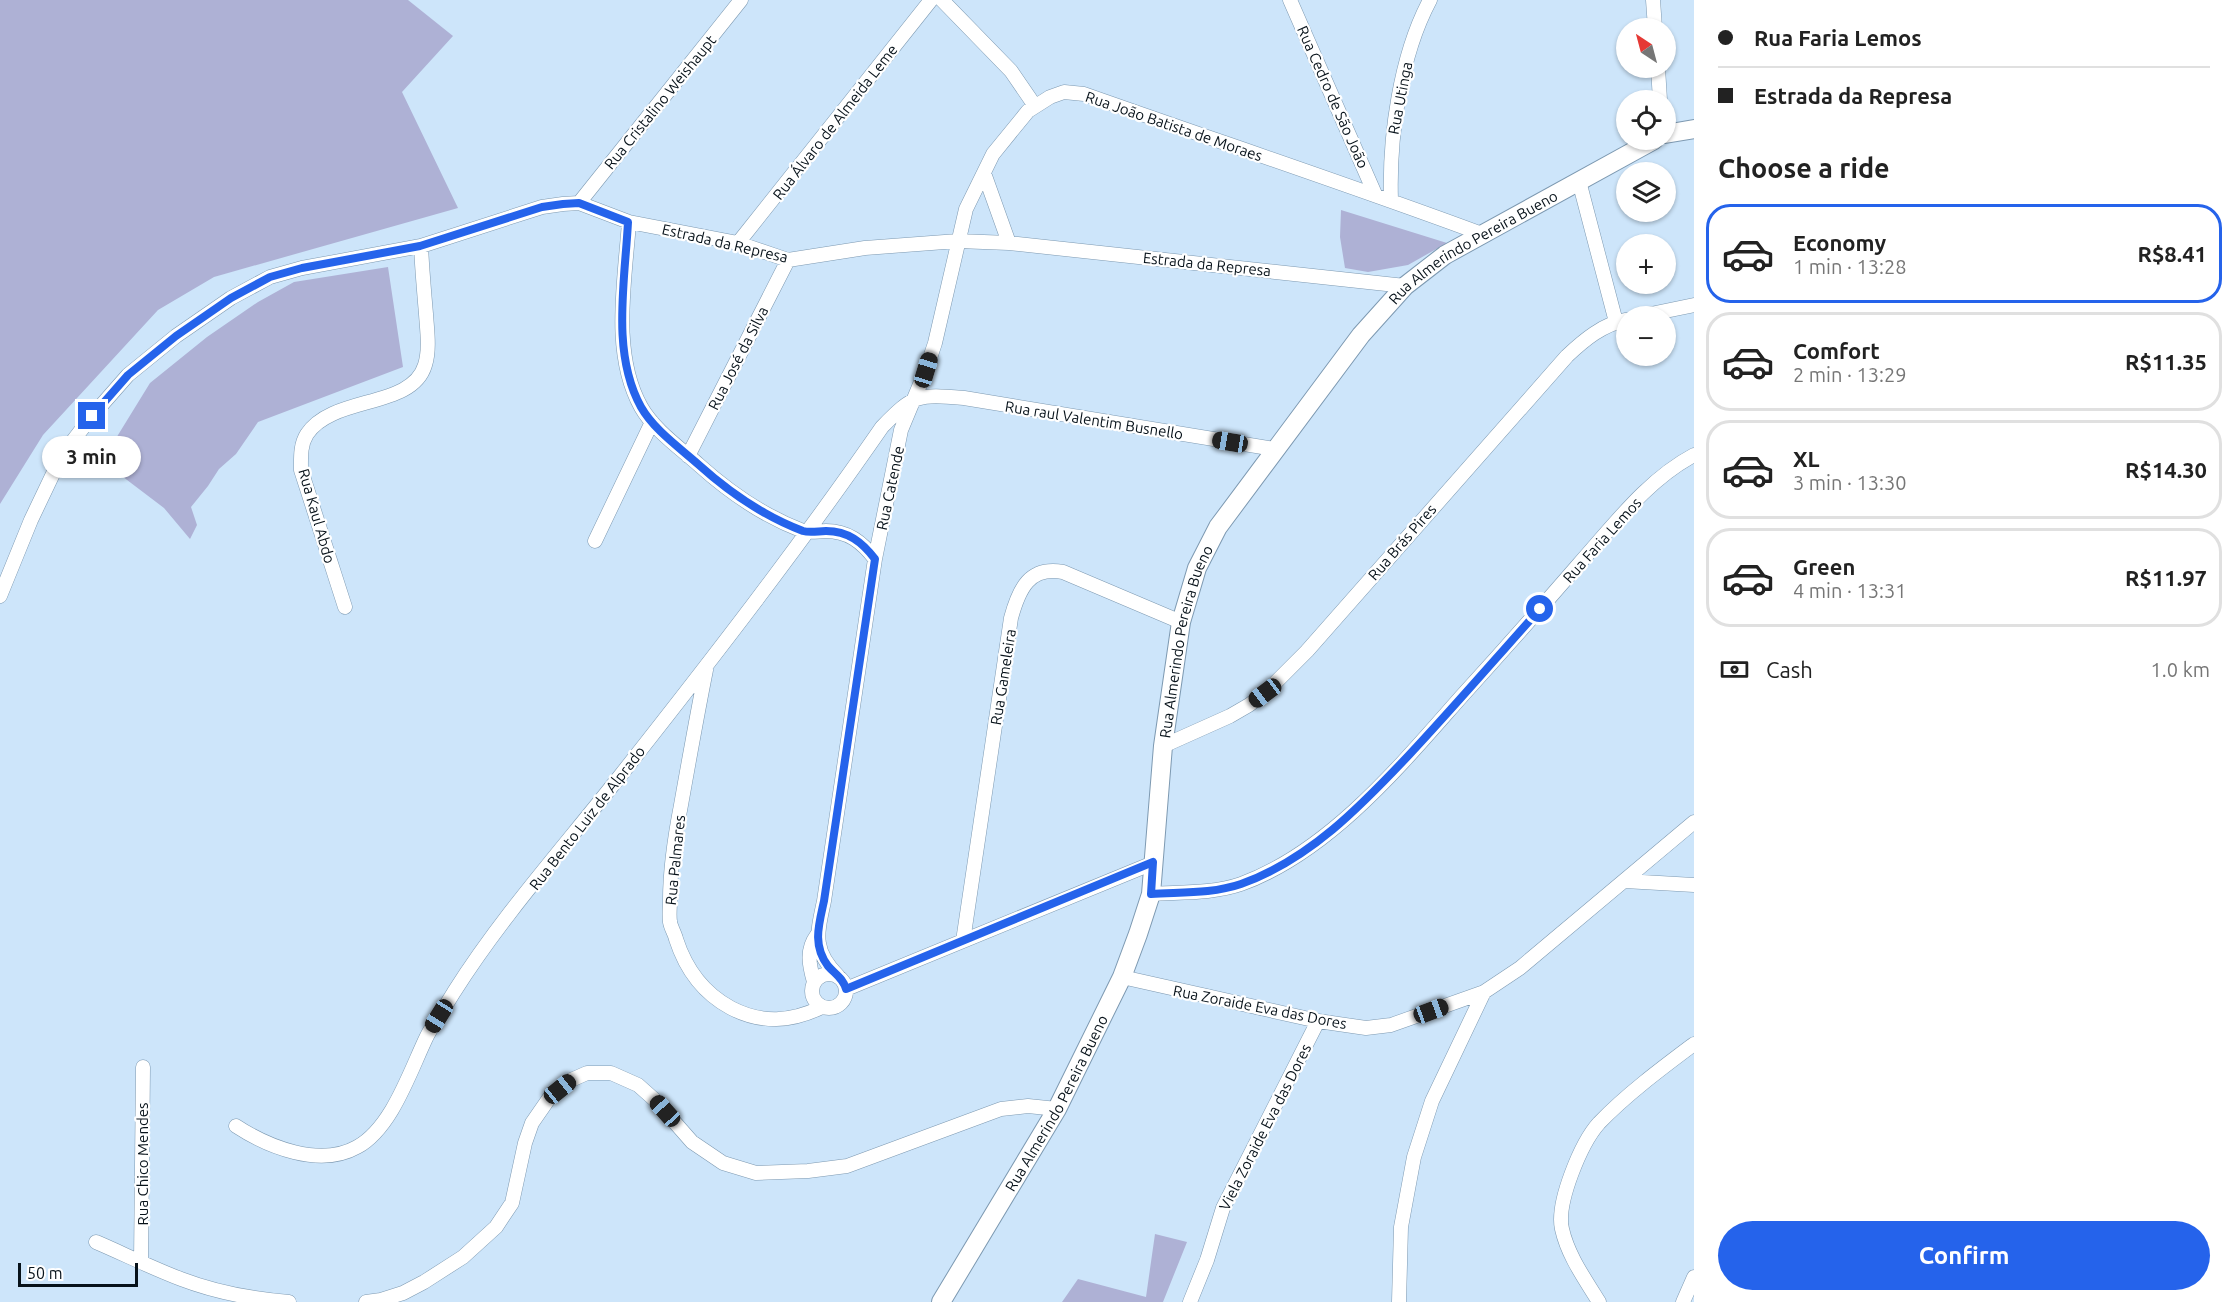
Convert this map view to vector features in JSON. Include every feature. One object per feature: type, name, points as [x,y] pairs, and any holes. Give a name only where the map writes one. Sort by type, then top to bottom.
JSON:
[{"type":"main road","points":[[1676,132],[1694,129]]},
{"type":"main road","name":"Rua Almerindo Pereira Bueno","points":[[941,1302],[1057,1109],[1122,977],[1151,894],[1163,746],[1181,622],[1197,568],[1207,546],[1274,449],[1361,335],[1405,286],[1445,255],[1635,150]]},
{"type":"street","name":"Rua Cristalino Weishaupt","points":[[579,203],[741,0]]},
{"type":"street","name":"Rua Álvaro de Almeida Leme","points":[[738,243],[932,0]]},
{"type":"street","points":[[942,0],[1011,71],[1035,106]]},
{"type":"street","name":"Rua Cedro de São João","points":[[1290,0],[1375,194]]},
{"type":"street","name":"Rua Utinga","points":[[1391,200],[1392,140],[1402,87],[1410,48],[1430,0]]},
{"type":"street","points":[[1653,0],[1654,18]]},
{"type":"street","name":"Rua João Batista de Moraes","points":[[914,398],[935,342],[966,209],[993,154],[1013,128],[1035,106],[1064,92],[1084,94],[1317,176],[1375,194],[1482,234]]},
{"type":"street","points":[[984,173],[1009,243]]},
{"type":"street","points":[[1579,181],[1616,306]]},
{"type":"street","name":"Estrada da Represa","points":[[0,596],[31,520],[63,454],[128,375],[176,336],[231,298],[270,277],[302,268],[420,246],[542,207],[579,203],[628,222],[738,243],[788,260],[865,248],[958,241],[1009,243],[1405,286]]},
{"type":"street","points":[[628,222],[623,329],[625,352],[633,388],[642,408],[652,422],[711,476],[746,500],[806,532],[840,532],[856,539],[875,559]]},
{"type":"street","name":"Rua Kaul Abdo","points":[[345,607],[302,470],[302,449],[307,435],[320,421],[337,411],[402,391],[417,380],[425,365],[428,342],[420,246]]},
{"type":"street","name":"Rua José da Silva","points":[[688,456],[788,260]]},
{"type":"street","points":[[1676,309],[1694,305]]},
{"type":"street","name":"Rua Brás Pires","points":[[1163,746],[1230,717],[1265,693],[1307,651],[1567,356],[1590,336],[1616,323]]},
{"type":"street","name":"Rua raul Valentim Busnello","points":[[914,398],[934,396],[964,398],[1274,449]]},
{"type":"street","name":"Rua Bento Luiz de Alprado","points":[[236,1126],[266,1143],[298,1153],[321,1156],[356,1148],[379,1130],[429,1033],[460,983],[500,927],[706,667],[882,427],[914,398]]},
{"type":"street","name":"Rua Catende","points":[[814,982],[809,965],[809,953],[811,943],[817,935],[824,901],[875,559],[901,430],[914,398]]},
{"type":"street","points":[[595,541],[652,422]]},
{"type":"street","name":"Rua Faria Lemos","points":[[1151,894],[1215,890],[1239,885],[1271,870],[1315,844],[1355,809],[1424,739],[1639,497],[1691,459]]},
{"type":"street","name":"Rua Gameleira","points":[[963,941],[1011,618],[1021,590],[1035,575],[1052,570],[1063,572],[1181,622]]},
{"type":"street","name":"Rua Palmares","points":[[706,667],[674,846],[670,885],[670,922],[680,954],[693,978],[720,1002],[740,1012],[759,1019],[788,1019],[800,1017],[822,1007],[840,1005],[844,1000],[846,989],[1153,862]]},
{"type":"street","name":"Rua Zoraide Eva das Dores","points":[[1122,977],[1318,1021],[1366,1028],[1391,1025],[1484,992],[1520,968],[1694,822]]},
{"type":"street","points":[[1625,880],[1694,885]]},
{"type":"street","points":[[817,935],[819,950],[828,965],[843,980],[846,989]]},
{"type":"street","points":[[822,1007],[817,1004],[812,995],[814,982],[821,975],[838,976]]},
{"type":"street","points":[[1400,1302],[1401,1227],[1414,1157],[1432,1101],[1484,992]]},
{"type":"street","name":"Viela Zoraide Eva das Dores","points":[[1190,1302],[1207,1260],[1222,1208],[1318,1021]]},
{"type":"street","points":[[1599,1302],[1576,1266],[1567,1246],[1561,1226],[1563,1199],[1583,1150],[1598,1125],[1694,1044]]},
{"type":"street","name":"Rua Chico Mendes","points":[[141,1262],[143,1067]]},
{"type":"street","points":[[366,1302],[403,1293],[424,1282],[463,1257],[496,1227],[512,1203],[525,1143],[532,1123],[550,1097],[569,1081],[587,1073],[611,1072],[638,1085],[656,1101],[692,1142],[723,1163],[756,1173],[808,1171],[847,1166],[1001,1109],[1028,1106],[1057,1109]]},
{"type":"street","points":[[96,1242],[181,1280],[264,1300],[289,1302]]},
{"type":"street","points":[[1683,1302],[1694,1277]]},
{"type":"shaded area","points":[[0,0],[408,0],[453,36],[402,92],[458,208],[214,277],[158,310],[43,435],[0,504]]},
{"type":"shaded area","points":[[1341,210],[1447,243],[1408,265],[1368,272],[1345,268],[1340,237]]},
{"type":"shaded area","points":[[388,267],[403,367],[258,422],[236,454],[219,469],[191,507],[197,525],[190,539],[164,508],[102,461],[150,383],[207,337],[258,302],[294,282]]},
{"type":"shaded area","points":[[1155,1234],[1187,1242],[1163,1302],[1062,1302],[1078,1279],[1146,1297]]},
{"type":"route","points":[[92,416],[128,375],[176,336],[231,298],[270,277],[302,268],[420,246],[542,207],[579,203],[628,222],[623,329],[627,363],[633,388],[642,408],[652,422],[711,476],[746,500],[806,532],[840,532],[856,539],[875,559],[817,935],[819,950],[828,965],[843,980],[846,989],[1153,862],[1151,894],[1215,890],[1239,885],[1293,858],[1315,844],[1355,809],[1396,768],[1540,609]]}]
